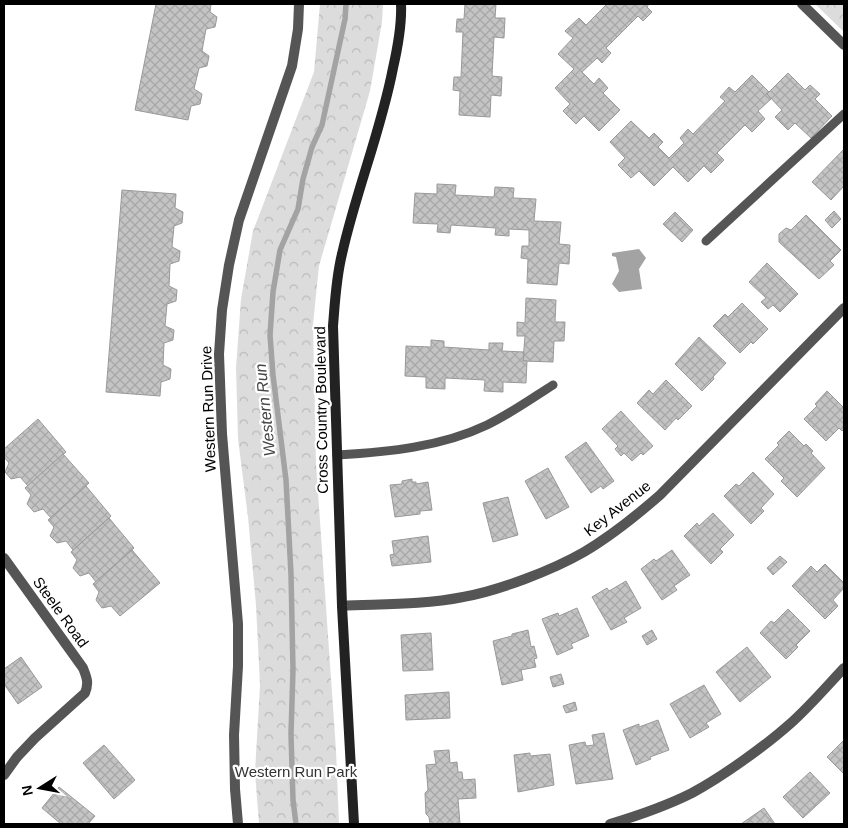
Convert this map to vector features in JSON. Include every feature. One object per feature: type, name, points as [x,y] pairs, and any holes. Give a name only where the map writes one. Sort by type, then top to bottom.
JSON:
[{"type":"main road","name":"Cross Country Boulevard","points":[[354,824],[342,606],[333,326],[338,273],[342,253],[388,95],[402,18],[401,4]]},
{"type":"street","name":"Western Run Drive","points":[[238,824],[234,735],[238,666],[238,624],[222,434],[219,354],[222,310],[239,220],[292,66],[298,29],[299,4]]},
{"type":"street","points":[[802,4],[844,45]]},
{"type":"street","name":"Key Avenue","points":[[342,606],[416,603],[464,597],[509,584],[583,553],[634,517],[660,495],[844,308]]},
{"type":"street","name":"Steele Road","points":[[4,558],[83,668],[88,685],[85,693],[35,738],[17,757],[4,775]]},
{"type":"street","points":[[610,824],[692,793],[725,772],[760,748],[791,723],[844,668]]},
{"type":"lane","points":[[706,241],[844,114]]},
{"type":"lane","points":[[337,455],[408,448],[462,436],[488,425],[553,385]]},
{"type":"green space","name":"Western Run Park","points":[[320,4],[383,4],[382,22],[370,91],[319,266],[313,324],[316,464],[336,750],[339,824],[259,824],[255,772],[260,685],[256,605],[248,517],[238,439],[236,368],[241,299],[253,231],[314,72]]},
{"type":"green space","points":[[815,4],[844,4],[844,32]]},
{"type":"shaded area","points":[[639,249],[646,258],[639,269],[642,289],[619,292],[612,284],[619,271],[616,257],[612,256],[612,253]]},
{"type":"building","points":[[156,4],[211,4],[210,12],[217,17],[215,27],[206,29],[202,51],[209,56],[207,66],[199,68],[194,89],[202,94],[200,104],[191,106],[188,120],[135,110]]},
{"type":"building","points":[[465,4],[496,4],[495,18],[505,18],[504,38],[494,37],[492,76],[502,77],[501,96],[491,95],[490,117],[459,115],[460,91],[453,90],[454,77],[461,77],[463,32],[456,32],[457,19],[464,19]]},
{"type":"building","points":[[607,4],[649,4],[647,7],[652,12],[643,21],[638,16],[606,48],[611,53],[602,63],[597,58],[582,72],[594,84],[599,78],[608,88],[603,93],[620,110],[599,131],[584,116],[576,124],[563,111],[570,104],[555,88],[574,69],[558,54],[573,38],[565,31],[579,18],[586,25]]},
{"type":"building","points":[[788,73],[805,90],[810,85],[820,94],[815,99],[832,116],[811,138],[795,123],[788,130],[775,117],[782,110],[767,94]]},
{"type":"building","points":[[752,75],[769,92],[767,94],[771,99],[758,111],[765,119],[752,132],[745,125],[717,153],[724,160],[711,173],[704,166],[688,182],[673,167],[654,186],[639,171],[631,178],[618,165],[625,158],[610,142],[631,121],[649,138],[654,133],[663,142],[658,147],[669,158],[684,143],[680,138],[688,129],[693,134],[725,101],[720,97],[729,87],[735,92]]},
{"type":"building","points":[[844,149],[844,186],[831,200],[812,182]]},
{"type":"building","points":[[437,184],[456,185],[455,195],[494,197],[495,187],[514,188],[513,198],[536,199],[534,221],[561,222],[559,244],[570,245],[569,264],[559,263],[557,285],[527,283],[528,259],[521,258],[522,246],[529,246],[529,230],[509,229],[509,236],[495,235],[496,228],[451,225],[450,233],[437,232],[438,224],[413,223],[415,193],[437,194]]},
{"type":"building","points":[[122,190],[176,194],[175,208],[183,212],[182,223],[174,226],[172,247],[180,251],[179,261],[170,264],[169,286],[177,290],[176,301],[167,304],[165,326],[174,330],[173,340],[164,343],[163,365],[171,369],[170,379],[161,382],[160,396],[106,392]]},
{"type":"building","points":[[834,211],[841,219],[832,228],[825,220]]},
{"type":"building","points":[[675,212],[693,230],[682,242],[663,224]]},
{"type":"building","points":[[806,215],[841,250],[830,261],[834,265],[819,279],[779,242],[779,234],[786,228],[791,230]]},
{"type":"building","points":[[767,263],[798,294],[780,312],[773,305],[768,309],[761,302],[766,298],[749,282]]},
{"type":"building","points":[[526,298],[556,300],[555,322],[565,322],[564,341],[554,341],[553,362],[523,361],[525,336],[517,336],[517,322],[525,323]]},
{"type":"building","points":[[742,303],[768,329],[753,344],[751,342],[740,353],[713,326],[725,314],[728,317]]},
{"type":"building","points":[[699,337],[726,363],[702,391],[675,364]]},
{"type":"building","points":[[431,340],[444,341],[444,347],[489,350],[489,343],[503,343],[502,351],[524,352],[523,361],[527,361],[526,383],[503,382],[503,392],[484,391],[485,380],[445,378],[445,389],[426,388],[426,377],[405,376],[406,346],[431,347]]},
{"type":"building","points":[[666,380],[692,406],[678,420],[676,418],[665,430],[637,403],[649,390],[653,394]]},
{"type":"building","points":[[827,391],[844,408],[844,429],[842,431],[839,428],[826,441],[804,419],[817,406],[815,404]]},
{"type":"building","points":[[621,411],[653,446],[643,455],[641,453],[632,461],[624,453],[621,456],[615,449],[618,446],[602,429]]},
{"type":"building","points":[[38,419],[66,452],[28,486],[20,477],[11,479],[5,472],[9,463],[4,457],[4,449]]},
{"type":"building","points":[[789,431],[804,446],[806,444],[813,451],[811,453],[825,468],[797,497],[781,481],[784,478],[765,459],[779,445],[777,443]]},
{"type":"building","points":[[586,442],[614,481],[603,489],[601,486],[591,493],[565,457]]},
{"type":"building","points":[[63,454],[89,483],[51,518],[43,509],[34,512],[27,504],[31,495],[25,488]]},
{"type":"building","points":[[548,468],[569,507],[546,519],[525,481]]},
{"type":"building","points":[[753,472],[774,494],[761,508],[764,511],[751,524],[724,496],[736,484],[739,486]]},
{"type":"building","points":[[412,479],[412,482],[416,482],[416,484],[428,482],[432,510],[420,511],[420,514],[395,517],[390,485],[402,484],[402,481]]},
{"type":"building","points":[[86,486],[111,516],[73,550],[66,541],[57,543],[50,536],[54,527],[48,520]]},
{"type":"building","points":[[508,497],[518,535],[493,542],[483,503]]},
{"type":"building","points":[[713,513],[734,535],[720,549],[723,552],[711,564],[684,536],[697,523],[699,526]]},
{"type":"building","points":[[109,518],[134,548],[96,582],[89,573],[80,576],[73,568],[77,560],[71,552]]},
{"type":"building","points":[[428,536],[431,562],[392,566],[390,555],[394,554],[392,541]]},
{"type":"building","points":[[132,550],[160,583],[120,616],[111,606],[102,608],[96,600],[99,592],[93,584]]},
{"type":"building","points":[[672,550],[690,575],[674,586],[677,590],[662,600],[641,569],[654,559],[656,561]]},
{"type":"building","points":[[780,556],[787,562],[773,575],[767,568]]},
{"type":"building","points":[[825,564],[844,583],[844,588],[833,600],[838,606],[825,619],[792,586],[811,566],[817,572]]},
{"type":"building","points":[[626,581],[641,608],[624,618],[627,622],[611,630],[592,597],[607,588],[609,591]]},
{"type":"building","points":[[577,608],[589,636],[571,644],[573,648],[557,655],[542,619],[558,613],[559,616]]},
{"type":"building","points":[[788,609],[810,631],[796,645],[798,647],[786,659],[760,633],[771,621],[774,623]]},
{"type":"building","points":[[528,630],[531,647],[534,646],[537,658],[534,659],[536,667],[521,670],[523,680],[502,685],[493,641]]},
{"type":"building","points":[[652,630],[657,639],[647,645],[642,636]]},
{"type":"building","points":[[431,633],[433,670],[403,671],[401,635]]},
{"type":"building","points":[[747,647],[771,677],[740,702],[716,672]]},
{"type":"building","points":[[21,657],[42,687],[18,704],[4,684],[4,669]]},
{"type":"building","points":[[561,674],[564,684],[553,687],[550,677]]},
{"type":"building","points":[[704,685],[721,714],[706,723],[709,727],[690,738],[670,704]]},
{"type":"building","points":[[449,692],[450,718],[406,720],[405,695]]},
{"type":"building","points":[[575,702],[577,710],[566,713],[563,706]]},
{"type":"building","points":[[658,720],[669,750],[636,765],[623,730],[639,724],[639,727]]},
{"type":"building","points":[[604,733],[613,779],[576,784],[569,745],[585,742],[586,746],[594,745],[592,735]]},
{"type":"building","points":[[844,740],[844,774],[827,757]]},
{"type":"building","points":[[104,745],[135,780],[114,799],[83,763]]},
{"type":"building","points":[[449,750],[450,763],[457,762],[458,772],[462,772],[463,780],[475,779],[476,798],[458,799],[460,824],[430,824],[429,817],[426,814],[425,793],[428,790],[426,765],[436,764],[434,751]]},
{"type":"building","points":[[530,753],[530,756],[550,754],[554,785],[518,792],[514,755]]},
{"type":"building","points":[[810,772],[830,793],[803,818],[783,797]]},
{"type":"building","points":[[59,787],[95,816],[88,824],[61,824],[42,808]]},
{"type":"building","points":[[764,808],[775,824],[741,824]]},
{"type":"waterway","name":"Western Run","points":[[296,824],[293,800],[291,734],[293,670],[291,574],[286,480],[270,335],[273,292],[280,250],[298,209],[303,179],[312,147],[322,125],[345,19],[346,4]]}]
